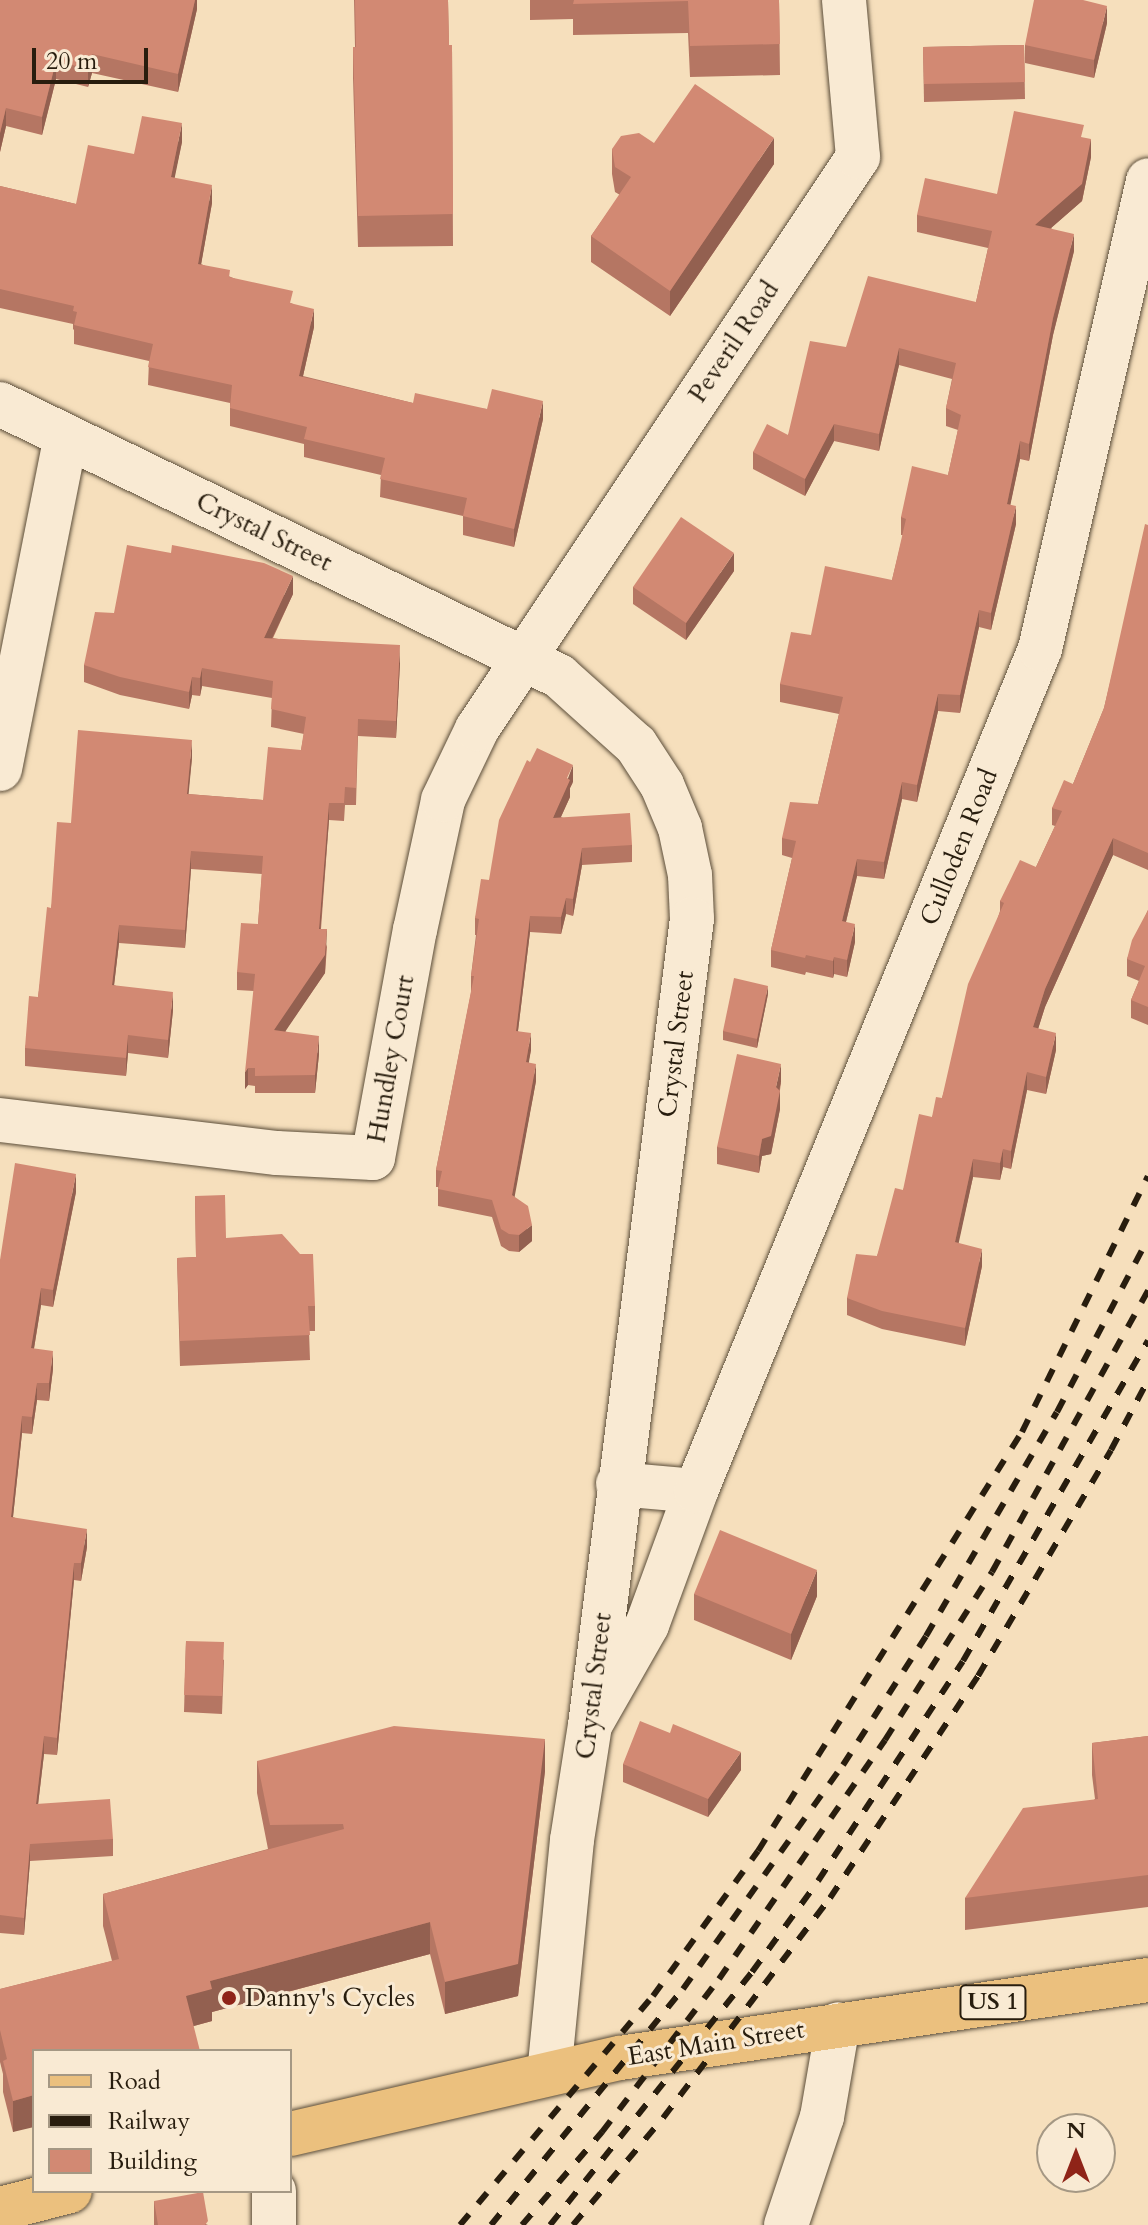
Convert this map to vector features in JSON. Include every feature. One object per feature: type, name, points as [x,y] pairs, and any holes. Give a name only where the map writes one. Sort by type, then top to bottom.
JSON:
[{"type":"main road","name":"East Main Street","points":[[292,2134],[549,2073],[664,2050],[1148,1980]]},
{"type":"main road","points":[[0,2209],[62,2193]]},
{"type":"street","name":"Peveril Road","points":[[522,657],[858,157],[844,0]]},
{"type":"street","name":"Culloden Road","points":[[590,1725],[647,1625],[696,1491],[1040,649],[1148,180]]},
{"type":"street","name":"Crystal Street","points":[[0,404],[559,676],[636,745],[662,785],[680,828],[690,875],[692,919],[618,1484],[590,1725],[572,1840],[549,2073]]},
{"type":"street","points":[[0,769],[66,436]]},
{"type":"street","name":"Hundley Court","points":[[0,1120],[277,1153],[373,1158],[443,800],[477,729],[522,657]]},
{"type":"street","points":[[618,1484],[696,1491]]},
{"type":"street","points":[[786,2225],[822,2117],[838,2024]]},
{"type":"street","points":[[274,2193],[274,2225]]},
{"type":"building","points":[[0,0],[195,0],[178,74],[92,54],[88,69],[56,61],[42,117],[6,108],[0,133]]},
{"type":"building","points":[[355,0],[448,0],[449,45],[452,45],[453,214],[358,216],[353,47],[356,47]]},
{"type":"building","points":[[574,0],[779,0],[780,44],[690,46],[688,1],[573,4]]},
{"type":"building","points":[[1034,0],[1083,0],[1107,6],[1094,60],[1025,45]]},
{"type":"building","points":[[1024,45],[1025,82],[924,84],[923,47]]},
{"type":"building","points":[[695,84],[774,138],[670,291],[591,236],[631,177],[615,167],[612,149],[621,136],[639,133],[654,143]]},
{"type":"building","points":[[1014,111],[1084,125],[1081,137],[1091,139],[1082,184],[1035,225],[1074,234],[1053,318],[1029,444],[1020,441],[1007,504],[1016,506],[991,613],[979,610],[960,695],[938,694],[917,785],[902,782],[884,862],[857,859],[842,921],[855,924],[847,960],[834,957],[833,961],[806,955],[805,958],[771,950],[796,841],[782,838],[790,802],[818,804],[843,697],[780,684],[791,632],[811,635],[825,566],[892,580],[906,519],[901,517],[912,466],[948,475],[961,415],[946,408],[956,363],[899,348],[879,434],[834,424],[805,479],[753,452],[767,424],[788,435],[810,341],[846,347],[868,276],[976,302],[992,231],[917,215],[925,178],[997,194]]},
{"type":"building","points":[[142,116],[182,123],[171,177],[212,185],[198,264],[230,270],[229,277],[293,291],[290,303],[314,309],[299,376],[413,403],[415,393],[487,409],[492,389],[543,401],[514,529],[463,516],[467,498],[380,479],[385,458],[304,439],[307,427],[230,408],[232,385],[148,367],[153,344],[74,325],[77,312],[73,311],[74,306],[0,289],[0,186],[76,204],[88,145],[134,154]]},
{"type":"building","points":[[681,517],[734,553],[686,623],[633,587]]},
{"type":"building","points":[[1145,524],[1148,525],[1148,853],[1113,838],[1045,989],[1033,1027],[1056,1033],[1046,1077],[1027,1072],[1011,1151],[1003,1149],[1000,1163],[973,1159],[955,1242],[982,1249],[965,1328],[882,1311],[847,1298],[856,1254],[877,1256],[895,1188],[903,1190],[919,1114],[932,1117],[936,1097],[942,1098],[968,984],[1004,903],[1000,901],[1020,860],[1036,867],[1062,811],[1052,808],[1064,780],[1073,784],[1104,708]]},
{"type":"building","points":[[127,545],[171,553],[172,545],[264,563],[293,576],[264,638],[400,645],[396,721],[358,719],[356,788],[345,787],[344,803],[329,803],[319,929],[327,929],[325,955],[274,1030],[319,1036],[315,1075],[255,1076],[255,1068],[248,1068],[245,1072],[255,974],[237,972],[241,923],[258,924],[263,856],[191,851],[185,930],[119,925],[112,985],[173,992],[168,1040],[128,1035],[126,1058],[25,1048],[29,996],[38,997],[47,907],[51,908],[57,822],[71,823],[78,730],[192,740],[187,794],[263,800],[268,747],[301,750],[306,717],[271,709],[273,681],[202,668],[200,678],[192,677],[189,692],[120,677],[84,665],[95,612],[114,613]]},
{"type":"building","points":[[537,748],[573,765],[567,778],[570,780],[553,818],[630,813],[632,845],[582,848],[573,899],[566,898],[561,917],[530,916],[516,1031],[531,1033],[526,1062],[536,1064],[512,1195],[528,1206],[532,1225],[519,1235],[501,1229],[492,1200],[438,1189],[442,1171],[436,1170],[474,976],[471,976],[479,919],[475,918],[481,879],[489,880],[499,820],[527,760],[530,762]]},
{"type":"building","points":[[1148,910],[1148,1007],[1131,1000],[1145,966],[1127,959],[1132,940]]},
{"type":"building","points":[[734,978],[768,986],[757,1039],[723,1031]]},
{"type":"building","points":[[737,1054],[781,1064],[776,1087],[780,1091],[771,1136],[762,1139],[759,1156],[717,1147]]},
{"type":"building","points":[[15,1163],[76,1174],[53,1290],[41,1288],[31,1348],[53,1351],[49,1383],[37,1383],[32,1417],[22,1416],[11,1517],[87,1529],[81,1563],[74,1563],[57,1738],[44,1736],[36,1804],[110,1799],[113,1839],[30,1844],[24,1918],[0,1915],[0,1260]]},
{"type":"building","points":[[225,1195],[226,1238],[282,1234],[300,1254],[313,1254],[315,1306],[308,1306],[310,1335],[180,1341],[177,1258],[196,1257],[195,1196]]},
{"type":"building","points":[[720,1530],[817,1570],[791,1634],[694,1594]]},
{"type":"building","points":[[186,1641],[224,1642],[222,1696],[184,1695]]},
{"type":"building","points":[[640,1721],[670,1733],[673,1724],[741,1752],[708,1799],[623,1764]]},
{"type":"building","points":[[394,1726],[545,1739],[518,1964],[445,1982],[430,1922],[210,1981],[212,1989],[186,1996],[199,2049],[32,2049],[32,2096],[13,2101],[3,2061],[7,2059],[0,2030],[0,1989],[119,1959],[103,1894],[344,1829],[343,1824],[270,1825],[257,1761]]},
{"type":"building","points":[[1148,1736],[1148,1875],[965,1898],[1023,1808],[1098,1799],[1092,1743]]},
{"type":"building","points":[[203,2193],[208,2221],[205,2225],[158,2225],[154,2201]]},
{"type":"railway","points":[[460,2225],[653,1996],[758,1851],[1022,1432],[1148,1176]]},
{"type":"railway","points":[[491,2225],[683,1989],[843,1765],[926,1636],[1057,1412],[1148,1239]]},
{"type":"railway","points":[[522,2225],[602,2132],[719,1979],[885,1740],[992,1572],[1148,1290]]},
{"type":"railway","points":[[550,2225],[752,1972],[818,1881],[963,1661],[1148,1340]]},
{"type":"railway","points":[[573,2225],[663,2118],[830,1898],[978,1676],[1111,1450],[1148,1380]]},
{"type":"place","name":"Danny's Cycles","points":[[229,1998]]}]
